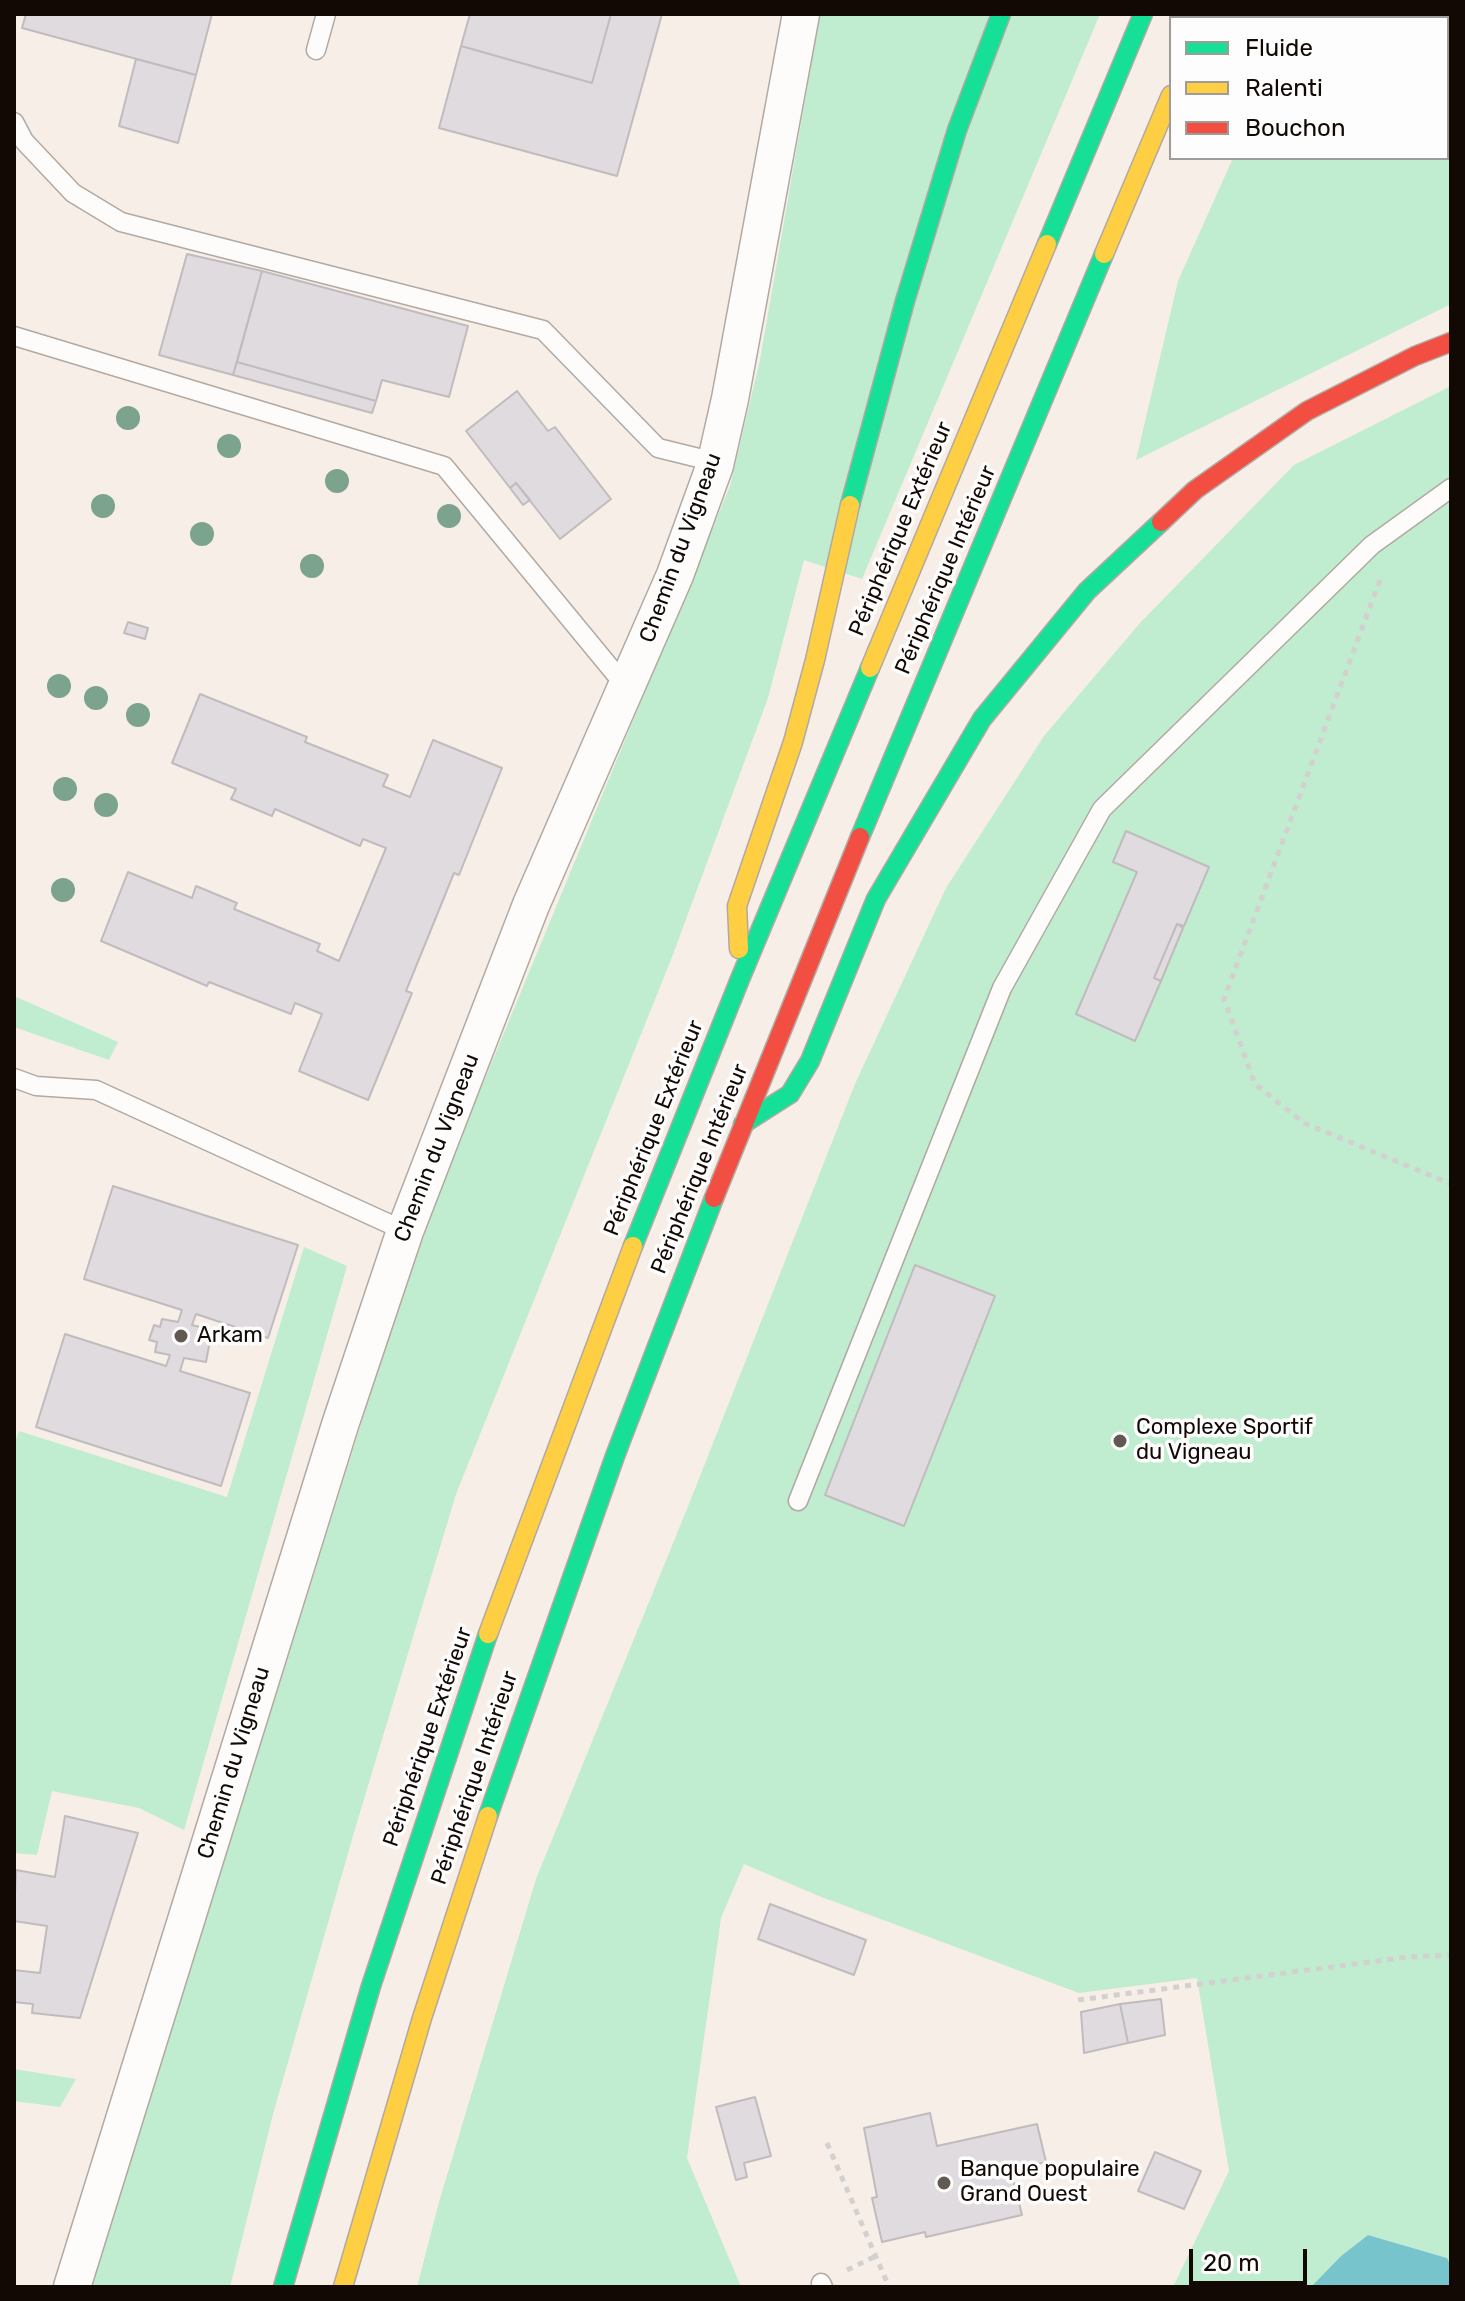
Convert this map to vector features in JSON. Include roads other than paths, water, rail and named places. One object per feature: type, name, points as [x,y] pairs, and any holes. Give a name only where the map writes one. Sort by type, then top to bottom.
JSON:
[{"type":"highway","points":[[740,979],[737,906],[793,742],[815,660],[856,477],[905,301],[957,130],[1001,14]]},
{"type":"highway","name":"Périphérique Extérieur","points":[[283,2287],[371,1986],[487,1637],[603,1322],[740,979],[1143,14]]},
{"type":"highway","name":"Périphérique Intérieur","points":[[343,2287],[422,2018],[507,1755],[615,1456],[743,1124],[839,888],[1169,100]]},
{"type":"highway","points":[[743,1124],[790,1094],[810,1061],[876,899],[982,719],[1087,591],[1195,490],[1307,411],[1415,356],[1451,342]]},
{"type":"street","name":"Chemin du Vigneau","points":[[72,2287],[330,1455],[405,1231],[531,905],[675,575],[715,462],[730,399],[801,14]]},
{"type":"lane","points":[[316,50],[326,14]]},
{"type":"lane","points":[[14,122],[24,141],[73,193],[121,222],[543,330],[658,448],[715,462]]},
{"type":"lane","points":[[14,336],[444,466],[627,688]]},
{"type":"lane","points":[[798,1501],[1002,988],[1102,809],[1372,545],[1451,488]]},
{"type":"lane","points":[[14,1078],[36,1086],[96,1090],[405,1231]]},
{"type":"water","points":[[1368,2235],[1447,2258],[1451,2266],[1451,2287],[1311,2287],[1341,2256]]},
{"type":"place","name":"Arkam","points":[[181,1336]]},
{"type":"place","name":"Complexe Sportif du Vigneau","points":[[1120,1441]]},
{"type":"place","name":"Banque populaire Grand Ouest","points":[[944,2183]]}]
